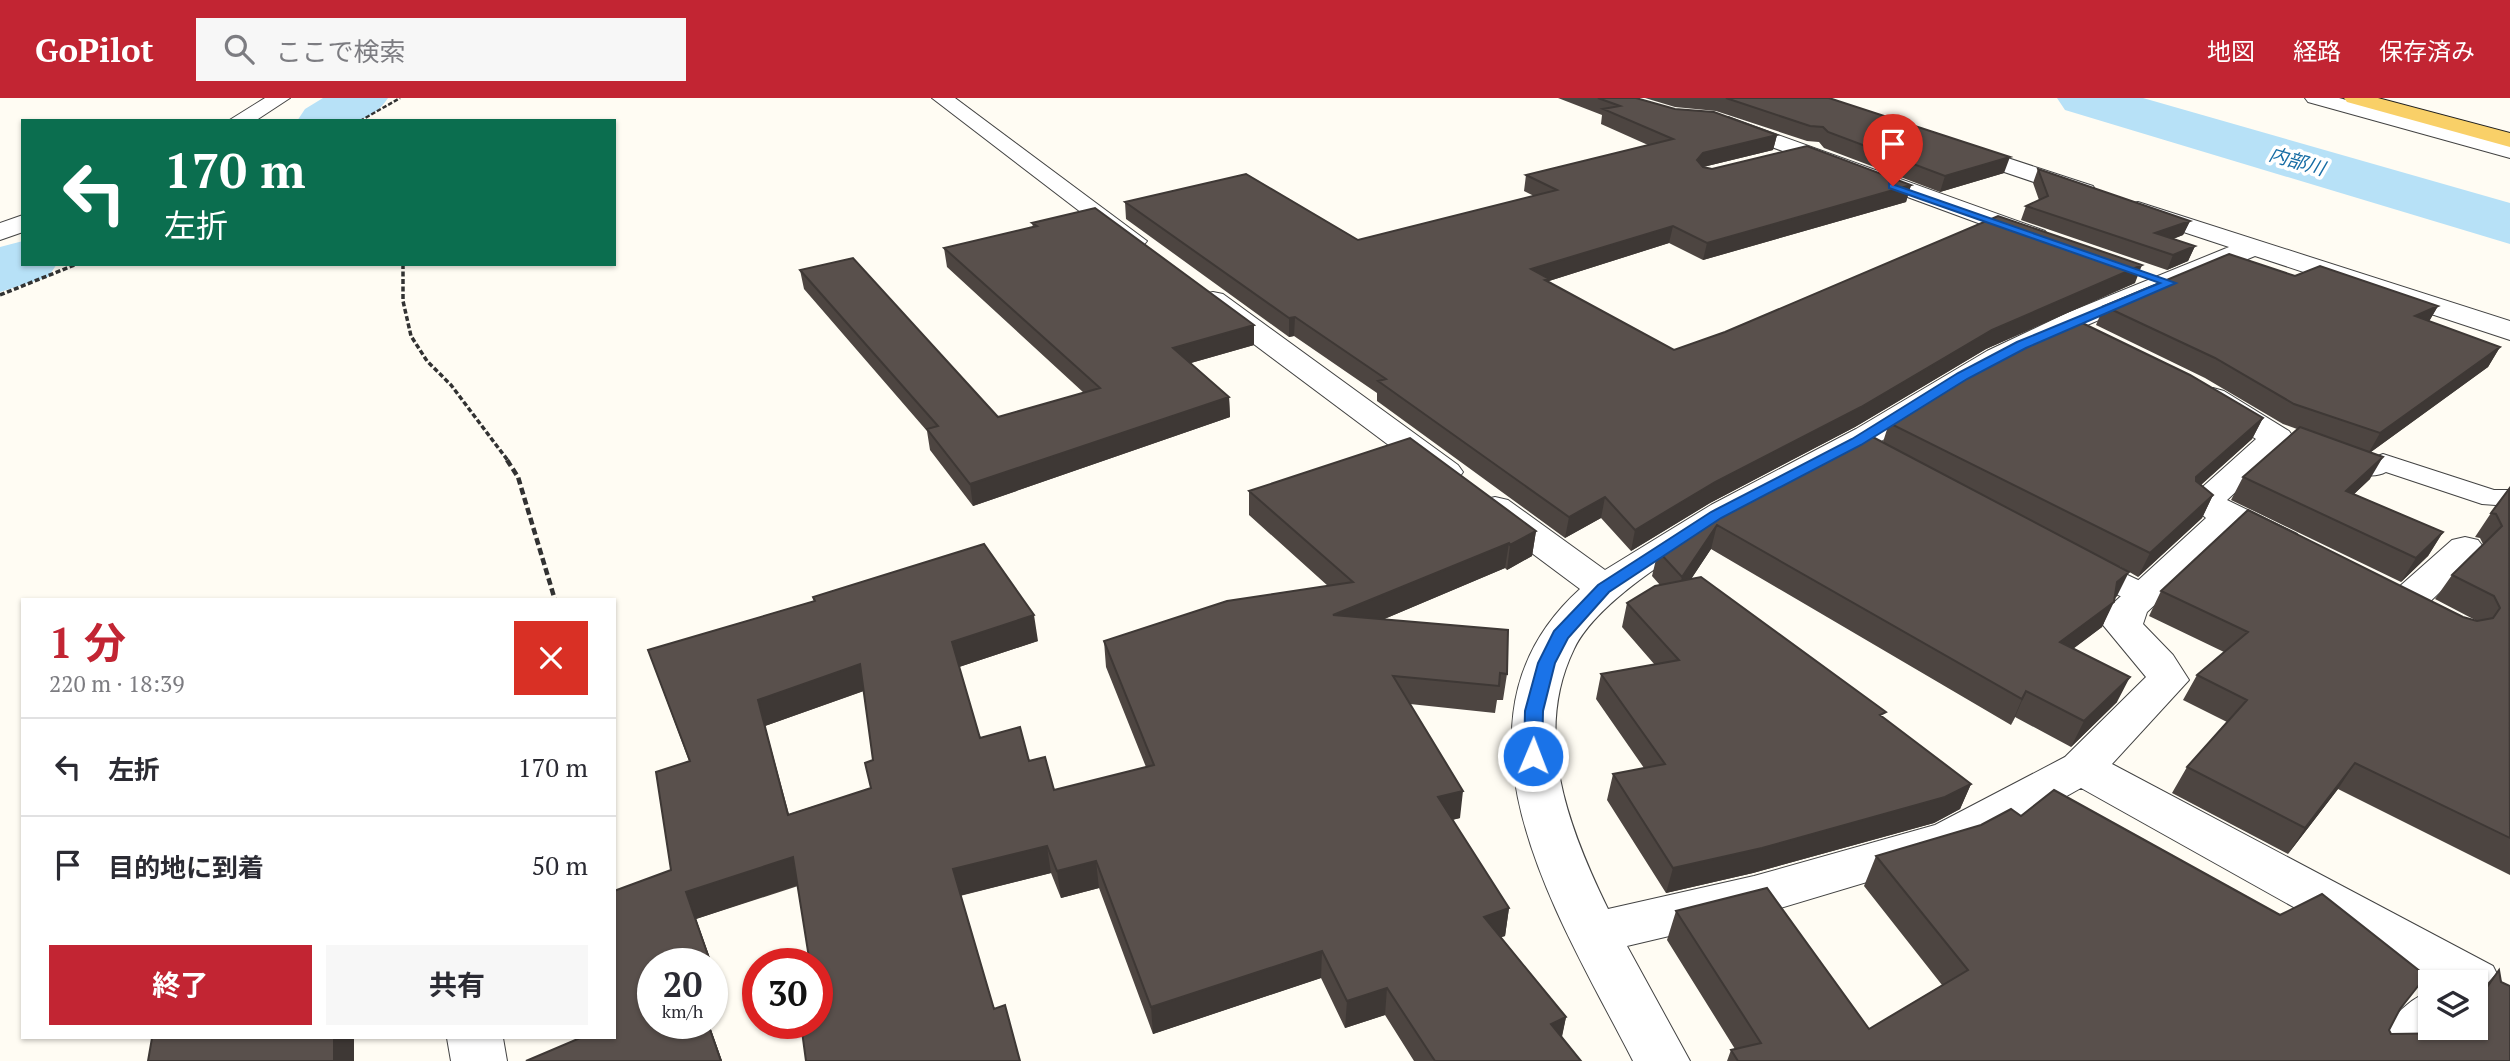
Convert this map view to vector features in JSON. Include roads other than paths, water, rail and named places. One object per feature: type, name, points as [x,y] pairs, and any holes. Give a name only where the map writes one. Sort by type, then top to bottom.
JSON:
[{"type":"main road","points":[[2354,98],[2510,140]]},
{"type":"street","points":[[243,119],[280,98]]},
{"type":"street","points":[[942,98],[1158,259]]},
{"type":"street","points":[[2315,98],[2510,151]]},
{"type":"street","points":[[1707,118],[1751,131],[2054,243]]},
{"type":"street","points":[[1768,161],[1837,143]]},
{"type":"street","points":[[1941,144],[2510,331]]},
{"type":"street","points":[[0,232],[21,224]]},
{"type":"street","points":[[1662,1061],[1561,864],[1540,796],[1533,756],[1534,711],[1546,663],[1560,635],[1604,588],[1716,515],[1868,449],[1963,376],[2066,325],[2253,247]]},
{"type":"street","points":[[2131,269],[2170,283]]},
{"type":"street","points":[[1190,283],[1604,588]]},
{"type":"street","points":[[2066,325],[2108,342]]},
{"type":"street","points":[[2193,387],[2269,430],[2277,438],[2205,501],[2229,518]]},
{"type":"street","points":[[1596,933],[1754,896],[1950,839],[2081,768],[2168,680],[2163,669],[2131,638],[2123,625],[2127,608],[2231,515],[2318,559]]},
{"type":"street","points":[[2405,603],[2465,548]]},
{"type":"street","points":[[2368,584],[2439,620]]},
{"type":"street","points":[[2081,768],[2429,970]]},
{"type":"street","points":[[2488,995],[2510,1001]]},
{"type":"street","points":[[2395,1061],[2418,1034]]},
{"type":"street","points":[[475,1039],[479,1061]]},
{"type":"lane","points":[[2269,430],[2372,469],[2383,462],[2492,498],[2510,498]]},
{"type":"lane","points":[[2059,550],[2142,594]]},
{"type":"waterway","points":[[328,119],[361,98]]},
{"type":"waterway","name":"内部川","points":[[2084,98],[2510,224]]},
{"type":"waterway","points":[[0,271],[21,263]]}]
